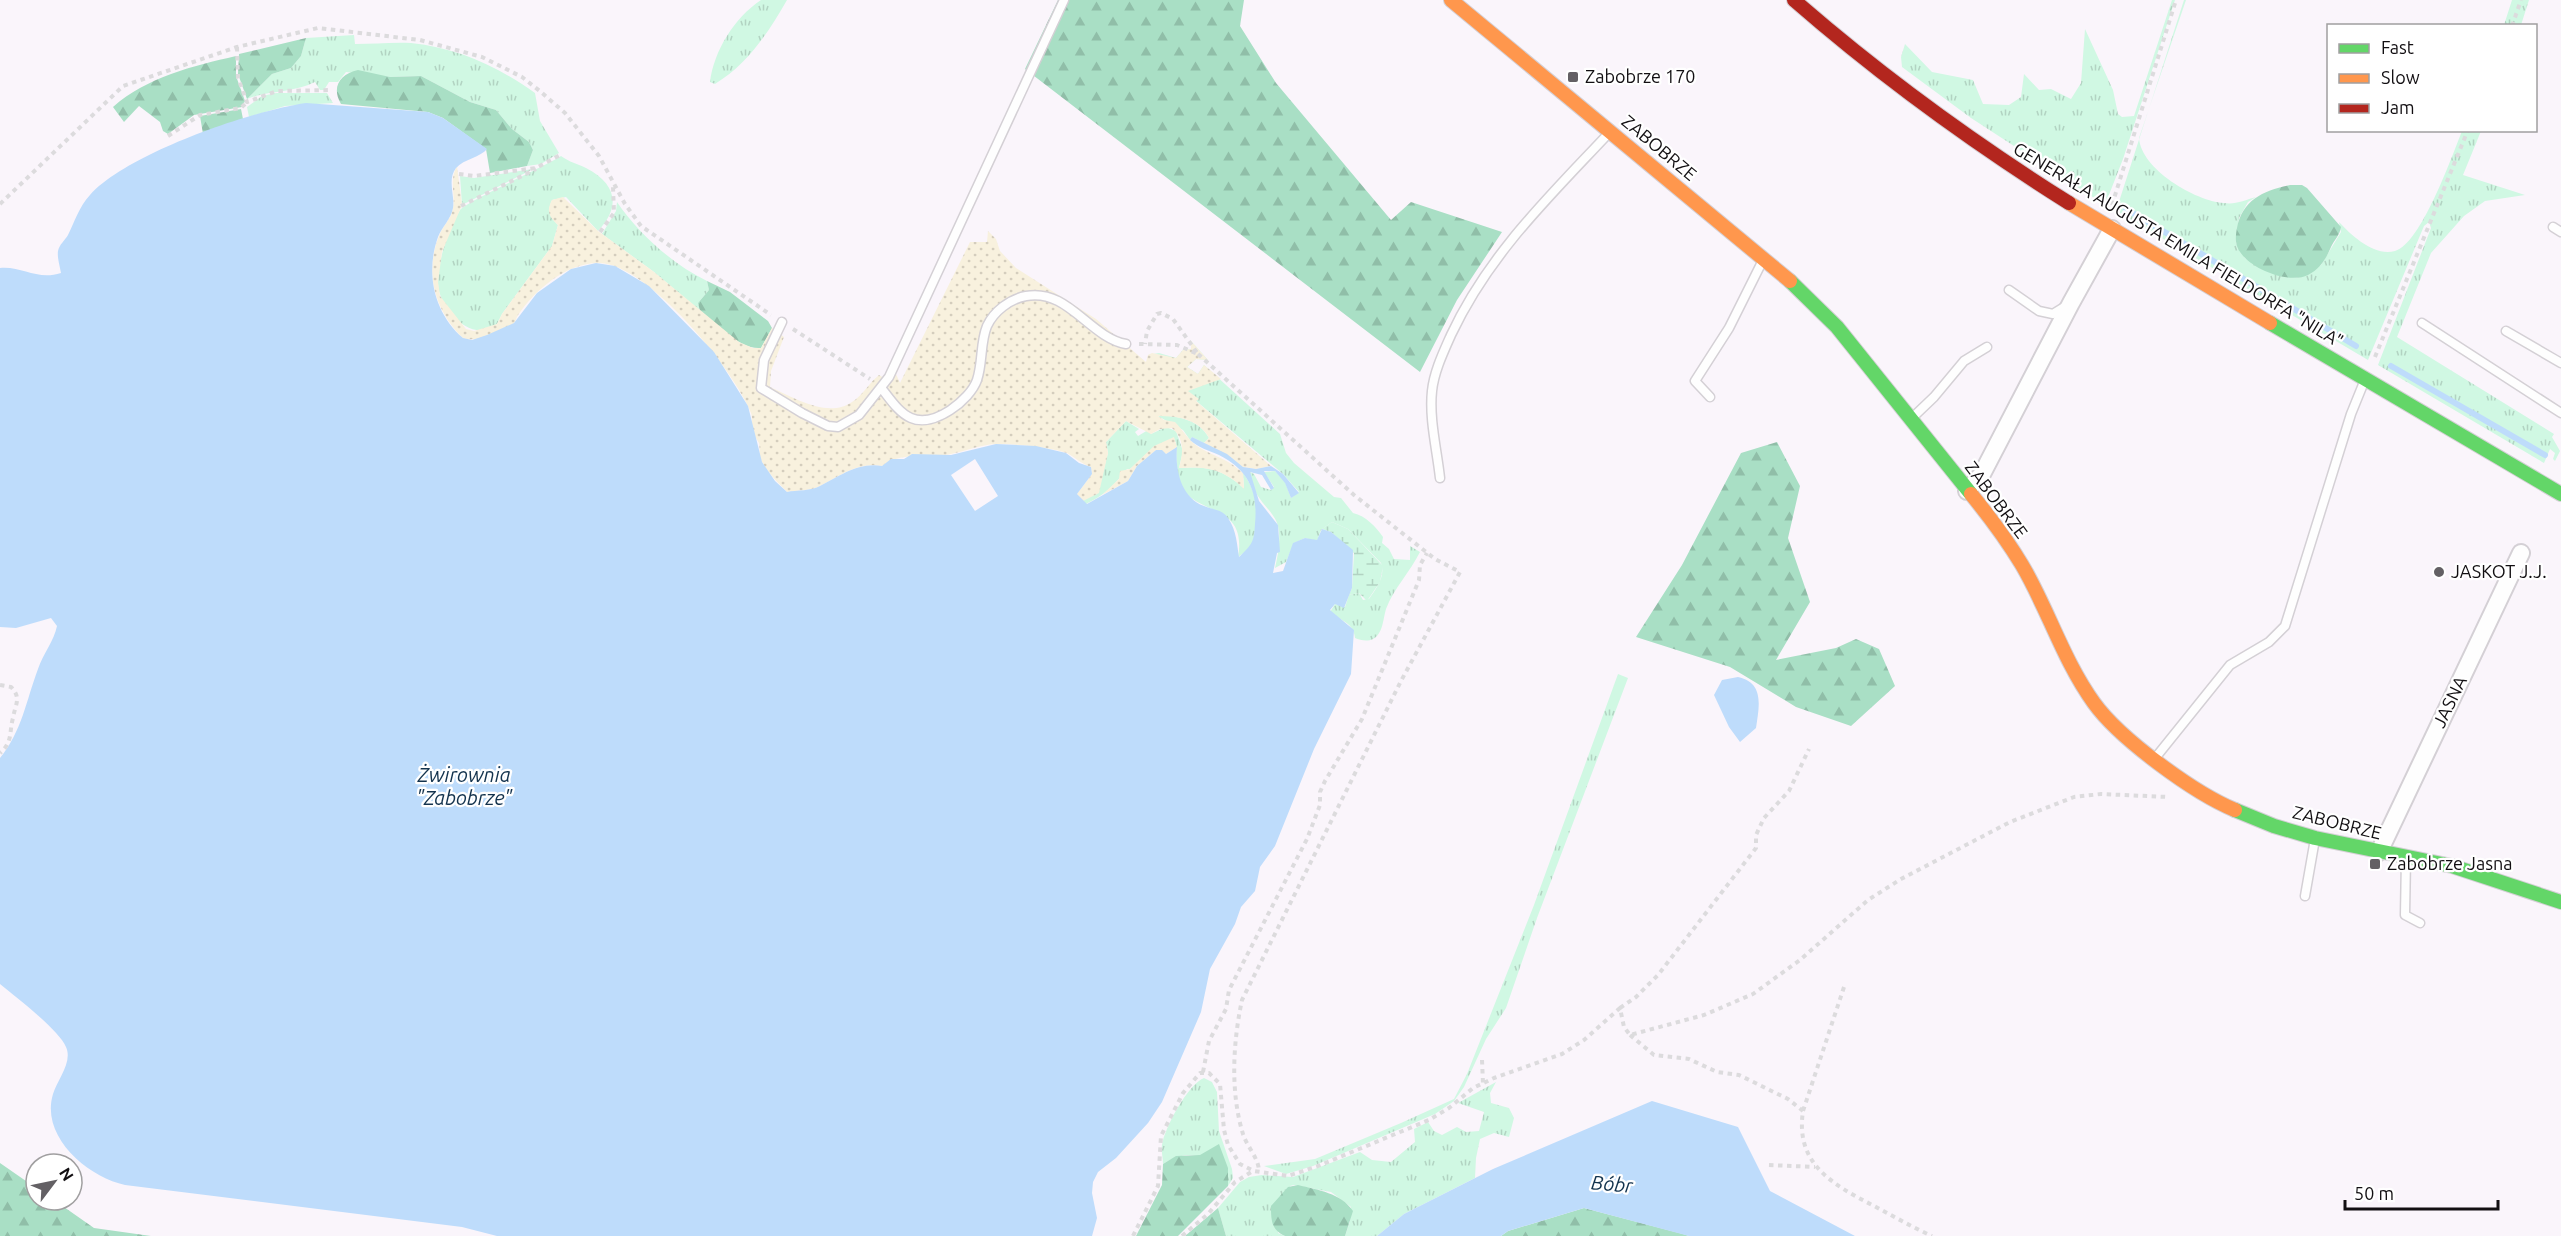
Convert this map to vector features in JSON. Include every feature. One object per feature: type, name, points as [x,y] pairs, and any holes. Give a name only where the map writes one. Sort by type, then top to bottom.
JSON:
[{"type":"street","name":"ZABOBRZE","points":[[1452,0],[1764,259],[1811,300],[1837,327],[2007,541],[2022,565],[2061,645],[2094,703],[2114,725],[2154,759],[2190,786],[2220,804],[2246,815],[2315,838],[2452,866],[2561,902]]},
{"type":"street","name":"GENERAŁA AUGUSTA EMILA FIELDORFA \"NILA\"","points":[[1794,0],[1850,49],[1941,118],[2109,227],[2365,379],[2560,491]]},
{"type":"street","points":[[1967,491],[1982,474],[2109,227]]},
{"type":"street","name":"JASNA","points":[[2379,852],[2521,553]]},
{"type":"lane","points":[[782,322],[761,371],[759,381],[765,392],[828,426],[838,427],[859,415],[882,389],[1064,0]]},
{"type":"lane","points":[[1440,478],[1431,393],[1438,367],[1456,326],[1482,279],[1509,240],[1611,131]]},
{"type":"lane","points":[[1710,397],[1695,381],[1729,327],[1764,259]]},
{"type":"lane","points":[[2009,290],[2039,311],[2053,314],[2071,303]]},
{"type":"lane","points":[[882,389],[910,418],[933,418],[948,411],[972,390],[981,365],[984,336],[993,317],[1008,303],[1028,296],[1053,298],[1107,337],[1126,345]]},
{"type":"lane","points":[[2422,323],[2561,413]]},
{"type":"lane","points":[[2506,331],[2561,363]]},
{"type":"lane","points":[[1910,419],[1934,397],[1964,361],[1988,347]]},
{"type":"lane","points":[[2154,759],[2230,665],[2269,642],[2285,626],[2351,414],[2365,379]]},
{"type":"lane","points":[[2305,896],[2315,838]]},
{"type":"lane","points":[[2406,856],[2405,915],[2420,923]]},
{"type":"path","points":[[2109,227],[2176,0]]},
{"type":"path","points":[[2513,24],[2521,0]]},
{"type":"path","points":[[0,204],[123,86],[237,47],[318,28],[420,40],[462,49],[501,65],[541,92],[565,113],[599,156],[612,183],[641,226],[882,389]]},
{"type":"path","points":[[237,47],[238,78],[247,102]]},
{"type":"path","points":[[168,136],[194,117],[242,108],[247,102],[277,91],[331,90]]},
{"type":"path","points":[[2384,336],[2467,132]]},
{"type":"path","points":[[461,206],[543,166],[560,155]]},
{"type":"path","points":[[459,174],[474,176],[543,166]]},
{"type":"path","points":[[600,232],[614,213],[612,183]]},
{"type":"path","points":[[1145,344],[1147,331],[1157,314],[1161,313],[1173,319],[1198,354],[1354,495],[1427,553],[1460,572],[1401,681],[1251,976],[1242,1000],[1234,1054],[1238,1111],[1243,1135],[1259,1166],[1256,1171],[1234,1182],[1208,1214],[1182,1236]]},
{"type":"path","points":[[1126,345],[1177,345],[1198,354]]},
{"type":"path","points":[[1133,1236],[1158,1186],[1161,1136],[1183,1093],[1203,1072],[1209,1041],[1226,1009],[1228,990],[1307,839],[1320,805],[1320,792],[1362,718],[1419,580],[1422,561],[1427,553]]},
{"type":"path","points":[[0,685],[11,687],[17,693],[18,704],[12,718],[10,742],[0,753]]},
{"type":"path","points":[[1203,1072],[1213,1076],[1220,1084],[1221,1113],[1228,1145],[1240,1164],[1256,1171],[1288,1176],[1429,1120],[1483,1083],[1514,1069],[1562,1054],[1584,1040],[1620,1008],[1636,998],[1658,975],[1756,848],[1756,835],[1764,818],[1789,791],[1809,749]]},
{"type":"path","points":[[1630,1035],[1704,1015],[1753,994],[1800,960],[1868,900],[1901,879],[2010,822],[2074,797],[2101,794],[2169,797],[2190,786]]},
{"type":"path","points":[[1844,987],[1803,1111],[1802,1137],[1816,1167],[1848,1193],[1932,1236]]},
{"type":"path","points":[[1620,1008],[1624,1027],[1654,1055],[1689,1059],[1718,1072],[1738,1075],[1788,1099],[1803,1111]]},
{"type":"path","points":[[1482,1060],[1483,1083]]},
{"type":"path","points":[[1769,1165],[1816,1167]]},
{"type":"green space","points":[[761,0],[787,0],[765,36],[738,67],[715,84],[710,82],[716,59],[727,36],[742,16]]},
{"type":"green space","points":[[1058,0],[1244,0],[1240,26],[1276,83],[1391,220],[1411,202],[1502,232],[1457,300],[1420,372],[1025,69]]},
{"type":"green space","points":[[2172,0],[2175,0],[2123,159],[2105,205],[1971,118],[1902,67],[1901,57],[1905,44],[1932,72],[1973,80],[1983,104],[2009,105],[2021,97],[2024,74],[2039,90],[2051,89],[2071,99],[2081,83],[2085,29],[2113,90],[2118,114],[2122,117],[2134,116]]},
{"type":"green space","points":[[2184,0],[2186,0],[2149,109]]},
{"type":"green space","points":[[2512,0],[2529,0],[2521,24],[2504,24]]},
{"type":"green space","points":[[354,35],[355,44],[411,43],[445,49],[506,74],[535,93],[540,121],[559,153],[541,164],[527,166],[533,150],[529,142],[512,129],[496,110],[470,102],[421,76],[390,77],[346,72],[338,82],[329,82],[324,90],[320,90],[315,82],[307,86],[247,99],[272,74],[291,68],[301,56],[306,38]]},
{"type":"green space","points":[[306,38],[301,56],[291,68],[272,74],[247,99],[238,74],[239,54]]},
{"type":"green space","points":[[236,56],[236,76],[245,101],[242,107],[194,115],[168,134],[163,131],[160,122],[139,106],[124,122],[113,107],[156,80]]},
{"type":"green space","points":[[358,70],[390,77],[421,76],[470,102],[496,110],[512,129],[529,142],[533,150],[527,166],[490,173],[486,149],[443,118],[428,112],[341,104],[337,92],[339,82],[346,75]]},
{"type":"green space","points":[[276,93],[327,93],[333,103],[285,106],[249,117],[247,107],[262,96]]},
{"type":"green space","points":[[241,109],[243,119],[203,134],[200,116]]},
{"type":"green space","points":[[2462,132],[2481,132],[2463,175],[2525,195],[2485,201],[2464,216],[2431,253],[2397,337],[2554,434],[2552,437],[2560,451],[2555,461],[2553,459],[2555,453],[2550,449],[2544,463],[2378,365],[2431,228],[2429,222],[2424,226],[2368,360],[2116,211],[2139,139],[2142,150],[2149,161],[2159,172],[2185,190],[2212,201],[2228,203],[2256,197],[2248,202],[2239,218],[2236,243],[2245,258],[2268,271],[2297,278],[2321,265],[2341,232],[2339,222],[2364,244],[2380,251],[2395,251],[2405,245],[2415,233],[2435,198]]},
{"type":"green space","points":[[561,156],[586,168],[604,181],[612,196],[610,213],[598,231],[566,197],[552,200],[550,214],[558,225],[552,246],[497,324],[487,329],[477,330],[468,327],[458,321],[444,304],[438,284],[444,246],[460,210]]},
{"type":"green space","points":[[533,169],[462,205],[460,176],[474,178]]},
{"type":"green space","points":[[2290,185],[2302,185],[2307,188],[2341,227],[2327,256],[2316,270],[2308,275],[2289,278],[2268,272],[2248,261],[2237,246],[2236,232],[2240,218],[2249,203],[2263,193]]},
{"type":"green space","points":[[617,202],[625,214],[657,247],[681,266],[707,281],[709,290],[698,303],[700,311],[654,272],[602,234],[616,211]]},
{"type":"green space","points":[[707,281],[730,292],[768,321],[772,328],[761,348],[744,345],[700,311],[698,303],[709,290]]},
{"type":"green space","points":[[1191,341],[1208,360],[1196,359],[1187,367],[1198,374],[1204,365],[1280,434],[1286,453],[1294,463],[1334,497],[1341,498],[1353,513],[1374,526],[1383,537],[1382,543],[1389,549],[1394,559],[1410,560],[1410,546],[1420,552],[1393,594],[1386,609],[1381,630],[1373,639],[1366,641],[1355,638],[1350,626],[1330,612],[1335,604],[1345,607],[1349,595],[1359,593],[1363,600],[1369,599],[1382,573],[1381,563],[1348,529],[1332,522],[1321,530],[1317,541],[1305,538],[1294,543],[1286,562],[1275,568],[1279,542],[1278,526],[1254,489],[1250,472],[1254,474],[1261,487],[1271,490],[1274,487],[1264,472],[1275,471],[1285,482],[1291,498],[1299,492],[1283,474],[1195,400],[1148,355],[1159,353],[1176,358],[1183,350],[1191,349]]},
{"type":"green space","points":[[1156,415],[1179,417],[1193,422],[1209,438],[1204,443],[1192,437],[1190,440],[1183,430]]},
{"type":"green space","points":[[1126,421],[1139,429],[1135,432],[1138,436],[1148,430],[1151,434],[1166,427],[1176,431],[1183,451],[1179,468],[1198,467],[1221,472],[1244,488],[1243,473],[1253,491],[1255,500],[1257,518],[1252,547],[1238,557],[1239,539],[1235,527],[1227,518],[1187,494],[1178,478],[1176,442],[1157,446],[1130,469],[1127,469],[1103,494],[1086,504],[1081,500],[1097,494],[1108,453],[1106,442]]},
{"type":"green space","points":[[1777,442],[1800,486],[1788,538],[1810,602],[1776,660],[1836,648],[1856,639],[1879,649],[1895,686],[1851,726],[1796,707],[1730,667],[1636,637],[1682,565],[1741,453]]},
{"type":"green space","points":[[1332,522],[1348,529],[1383,566],[1380,582],[1367,601],[1359,593],[1349,595],[1352,588],[1354,553],[1331,532],[1322,529]]},
{"type":"green space","points":[[1618,674],[1628,678],[1537,918],[1506,1008],[1486,1039],[1464,1087],[1454,1101],[1435,1114],[1313,1166],[1286,1174],[1264,1166],[1315,1159],[1454,1099],[1467,1074],[1534,905]]},
{"type":"green space","points":[[1204,1078],[1212,1082],[1217,1092],[1219,1131],[1232,1169],[1233,1178],[1228,1186],[1228,1168],[1203,1157],[1180,1156],[1163,1164],[1162,1145],[1172,1118],[1191,1089]]},
{"type":"green space","points":[[1496,1082],[1490,1093],[1491,1103],[1509,1108],[1514,1118],[1509,1137],[1494,1133],[1480,1139],[1475,1178],[1404,1214],[1377,1236],[1345,1236],[1350,1221],[1351,1207],[1331,1192],[1294,1185],[1290,1186],[1278,1233],[1285,1236],[1226,1236],[1218,1208],[1240,1182],[1249,1177],[1262,1175],[1293,1177],[1360,1152],[1372,1160],[1391,1162],[1415,1142],[1414,1129],[1428,1122],[1434,1131],[1442,1135],[1457,1127],[1466,1132],[1479,1131],[1484,1112],[1458,1103]]},
{"type":"green space","points":[[1219,1144],[1228,1168],[1228,1186],[1178,1236],[1136,1236],[1162,1185],[1163,1164],[1176,1156],[1200,1155]]},
{"type":"green space","points":[[0,1163],[24,1180],[24,1212],[71,1212],[94,1228],[151,1236],[0,1236]]},
{"type":"green space","points":[[1298,1185],[1336,1196],[1348,1205],[1353,1211],[1345,1236],[1285,1236],[1277,1231],[1272,1220],[1271,1206],[1288,1187]]},
{"type":"green space","points":[[1218,1208],[1226,1236],[1185,1236]]},
{"type":"green space","points":[[1584,1208],[1689,1236],[1501,1236],[1508,1231]]},
{"type":"sand","points":[[457,166],[462,205],[442,252],[438,282],[440,296],[466,329],[474,331],[497,324],[552,246],[558,225],[551,216],[549,207],[552,200],[563,197],[598,231],[654,272],[739,342],[753,348],[761,348],[772,328],[784,337],[771,371],[770,387],[811,405],[843,407],[856,399],[879,375],[884,378],[896,374],[900,383],[970,242],[987,242],[988,231],[996,239],[1000,251],[1016,268],[1096,319],[1146,362],[1148,355],[1152,353],[1176,358],[1183,350],[1191,349],[1191,341],[1208,360],[1196,359],[1187,367],[1198,374],[1204,365],[1221,379],[1188,391],[1199,399],[1196,401],[1271,466],[1256,469],[1243,467],[1204,443],[1209,438],[1194,423],[1180,418],[1158,416],[1175,422],[1198,446],[1227,461],[1243,473],[1244,489],[1237,482],[1214,470],[1179,468],[1182,447],[1179,437],[1172,428],[1160,429],[1151,434],[1126,421],[1106,442],[1108,453],[1099,493],[1083,501],[1077,494],[1092,474],[1091,467],[1067,453],[1038,447],[1003,444],[987,445],[944,455],[902,457],[882,466],[857,468],[813,489],[787,492],[762,462],[759,443],[752,429],[751,413],[727,371],[687,322],[641,281],[620,268],[600,263],[576,267],[564,272],[533,296],[510,327],[482,338],[463,338],[445,316],[439,304],[432,264],[440,233],[452,212],[453,178]]},
{"type":"sand","points":[[1174,437],[1177,447],[1166,454],[1156,450],[1137,466],[1128,481],[1102,495],[1119,479],[1120,471],[1130,469],[1154,446]]},
{"type":"water","name":"Żwirownia \"Zabobrze\"","points":[[306,103],[428,112],[443,118],[487,149],[463,162],[453,173],[453,208],[438,237],[434,251],[432,264],[435,292],[445,317],[453,328],[463,338],[472,340],[487,335],[514,323],[537,293],[571,269],[596,263],[615,266],[649,286],[714,352],[748,406],[762,462],[775,481],[787,492],[817,488],[857,468],[882,466],[891,459],[904,459],[912,454],[951,455],[996,444],[1036,446],[1066,453],[1079,463],[1091,467],[1092,474],[1077,494],[1087,504],[1128,481],[1137,466],[1156,450],[1162,450],[1166,454],[1177,447],[1178,473],[1184,489],[1196,502],[1226,515],[1235,533],[1239,557],[1252,542],[1254,534],[1256,512],[1253,492],[1238,468],[1219,455],[1197,445],[1190,440],[1192,437],[1227,454],[1243,467],[1256,469],[1271,466],[1283,474],[1299,493],[1291,498],[1285,483],[1275,471],[1264,471],[1274,488],[1271,490],[1262,475],[1250,472],[1259,501],[1278,525],[1280,552],[1277,553],[1273,573],[1283,571],[1293,543],[1305,538],[1317,540],[1322,529],[1331,532],[1353,550],[1352,588],[1344,608],[1335,604],[1330,610],[1354,630],[1351,674],[1314,749],[1275,846],[1260,867],[1255,891],[1241,907],[1235,924],[1210,969],[1201,1012],[1162,1102],[1148,1123],[1116,1158],[1098,1172],[1093,1182],[1092,1193],[1097,1218],[1092,1236],[497,1236],[462,1227],[125,1185],[96,1173],[84,1165],[84,1152],[69,1152],[60,1140],[51,1110],[53,1094],[67,1059],[66,1047],[46,1023],[0,984],[0,758],[19,726],[38,669],[57,626],[51,618],[16,628],[0,627],[0,268],[45,275],[61,273],[58,256],[60,247],[86,200],[108,180],[131,164],[160,150],[254,115]],"holes":[[[975,459],[998,496],[975,511],[951,475]]]},
{"type":"water","points":[[1738,677],[1753,685],[1759,704],[1756,728],[1740,742],[1729,727],[1714,695],[1722,680]]},
{"type":"water","name":"Bóbr","points":[[1652,1101],[1738,1127],[1770,1191],[1855,1236],[1689,1236],[1584,1208],[1508,1231],[1501,1236],[1377,1236],[1404,1214],[1493,1169]]},
{"type":"waterway","points":[[2126,209],[2356,346]]},
{"type":"waterway","points":[[2391,366],[2545,455]]},
{"type":"traffic: fast","points":[[1790,281],[1837,327],[1971,494]]},
{"type":"traffic: fast","points":[[2270,323],[2561,494]]},
{"type":"traffic: fast","points":[[2235,810],[2274,826],[2315,838],[2452,866],[2561,902]]},
{"type":"traffic: slow","points":[[1451,0],[1790,281]]},
{"type":"traffic: slow","points":[[2069,203],[2270,323]]},
{"type":"traffic: slow","points":[[1971,494],[1998,528],[2022,565],[2064,652],[2094,703],[2121,733],[2159,764],[2199,791],[2235,810]]},
{"type":"traffic: jam","points":[[1794,0],[1927,107],[2069,203]]},
{"type":"place","name":"Zabobrze 170","points":[[1573,77]]},
{"type":"place","name":"JASKOT J.J.","points":[[2439,572]]},
{"type":"place","name":"Zabobrze Jasna","points":[[2375,864]]}]
